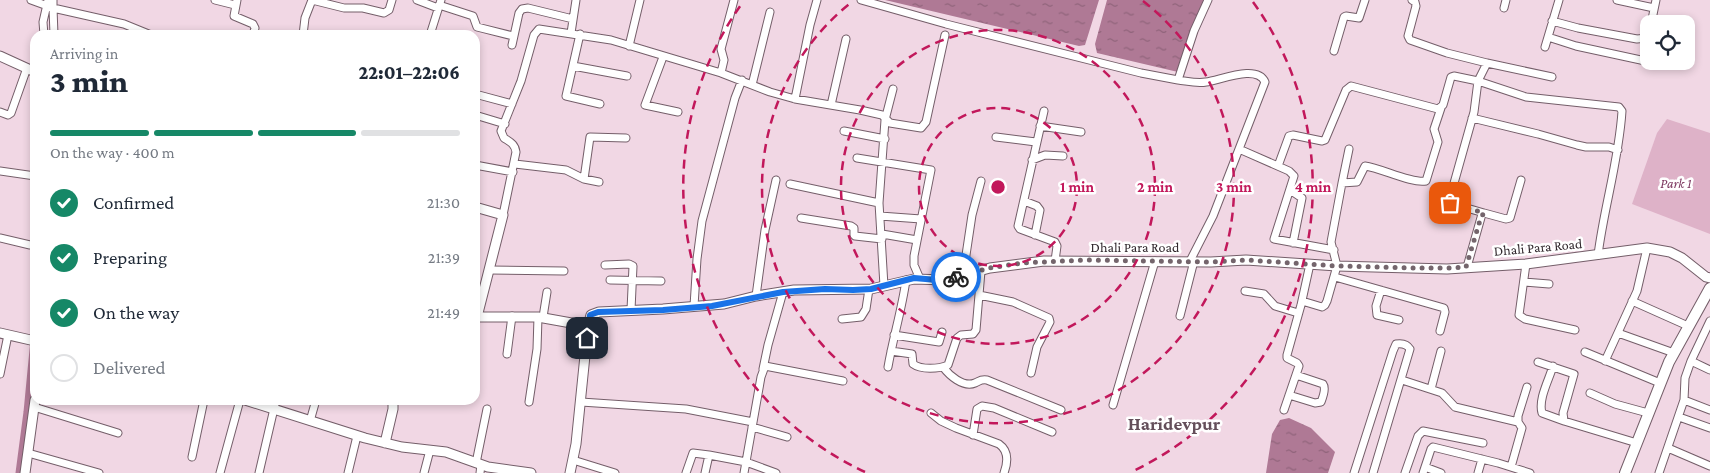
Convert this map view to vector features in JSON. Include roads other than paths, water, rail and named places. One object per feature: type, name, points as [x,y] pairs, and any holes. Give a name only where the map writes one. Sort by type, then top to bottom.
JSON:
[{"type":"main road","points":[[1628,472],[1660,383],[1674,352],[1710,288]]},
{"type":"street","points":[[31,0],[124,24],[139,30]]},
{"type":"street","points":[[44,30],[43,22],[53,0]]},
{"type":"street","points":[[214,0],[236,3],[234,16],[253,24],[254,30]]},
{"type":"street","points":[[304,30],[305,18],[312,0],[344,8],[363,8],[384,13],[389,10],[392,0]]},
{"type":"street","points":[[417,0],[439,4],[473,16],[477,27],[514,36]]},
{"type":"street","points":[[571,33],[576,0]]},
{"type":"street","points":[[629,46],[640,0]]},
{"type":"street","points":[[721,73],[724,60],[721,49],[734,0]]},
{"type":"street","points":[[795,99],[817,0]]},
{"type":"street","points":[[861,0],[946,24],[1140,73],[1204,83],[1255,73],[1263,77],[1265,82],[1213,216],[1192,261],[1180,316]]},
{"type":"street","points":[[1178,80],[1194,31],[1208,0]]},
{"type":"street","points":[[1334,51],[1344,17],[1359,18],[1365,0]]},
{"type":"street","points":[[1412,0],[1416,6],[1408,36],[1410,40],[1447,53],[1552,77]]},
{"type":"street","points":[[1545,47],[1559,0]]},
{"type":"street","points":[[1617,0],[1655,4]]},
{"type":"street","points":[[431,30],[439,4]]},
{"type":"street","points":[[50,6],[53,30]]},
{"type":"street","points":[[512,45],[519,13],[522,9],[528,8],[573,19]]},
{"type":"street","points":[[752,84],[770,12]]},
{"type":"street","points":[[1552,21],[1640,40]]},
{"type":"street","points":[[480,303],[515,164],[516,148],[502,135],[501,131],[521,81],[536,32],[539,29],[611,40],[721,73],[770,92],[795,99],[877,114],[885,120],[917,128],[924,126],[926,122],[945,35]]},
{"type":"street","points":[[580,34],[566,96],[600,104]]},
{"type":"street","points":[[1548,37],[1576,46],[1640,60]]},
{"type":"street","points":[[831,105],[846,39]]},
{"type":"street","points":[[0,56],[30,70]]},
{"type":"street","points":[[663,57],[644,106],[678,112]]},
{"type":"street","points":[[1487,63],[1478,81],[1472,118],[1449,201],[1484,213],[1506,219],[1510,218],[1521,180]]},
{"type":"street","points":[[573,66],[627,76]]},
{"type":"street","points":[[0,112],[8,115],[11,113],[30,72]]},
{"type":"street","points":[[1342,183],[1357,182],[1365,166],[1413,180],[1426,181],[1438,142],[1434,129],[1452,76],[1478,81],[1526,97],[1619,107],[1622,111],[1618,150],[1601,231],[1598,255]]},
{"type":"street","points":[[694,306],[696,259],[702,221],[735,98],[742,80]]},
{"type":"street","points":[[1278,166],[1289,136],[1325,140],[1346,90],[1351,86],[1441,108]]},
{"type":"street","points":[[884,286],[882,237],[878,203],[885,139],[885,120],[893,89]]},
{"type":"street","points":[[480,95],[512,104]]},
{"type":"street","points":[[1044,111],[1018,226],[1020,229],[1056,244],[1055,261]]},
{"type":"street","points":[[480,116],[505,124]]},
{"type":"street","points":[[1472,118],[1586,147],[1609,147],[1618,150]]},
{"type":"street","points":[[1040,126],[1081,132]]},
{"type":"street","points":[[844,131],[885,139]]},
{"type":"street","points":[[584,179],[590,137],[626,138]]},
{"type":"street","points":[[996,137],[1036,142]]},
{"type":"street","points":[[1239,149],[1293,173],[1294,176],[1290,190],[1274,239],[1334,250]]},
{"type":"street","points":[[1302,301],[1324,306],[1335,277],[1337,266],[1332,242],[1349,149]]},
{"type":"street","points":[[1032,160],[1045,155],[1063,156]]},
{"type":"street","points":[[857,158],[931,170],[917,240],[914,266],[920,279]]},
{"type":"street","points":[[515,164],[566,170],[584,179],[599,182]]},
{"type":"street","points":[[480,166],[513,172]]},
{"type":"street","points":[[0,171],[30,175]]},
{"type":"street","points":[[756,296],[765,230],[776,180]]},
{"type":"street","points":[[963,275],[972,215],[981,181]]},
{"type":"street","points":[[790,184],[878,203]]},
{"type":"street","points":[[1290,190],[1302,198],[1293,243]]},
{"type":"street","points":[[1024,201],[1037,206],[1040,210],[1036,235]]},
{"type":"street","points":[[480,208],[503,215]]},
{"type":"street","points":[[1466,267],[1481,217],[1484,213]]},
{"type":"street","points":[[880,216],[921,219]]},
{"type":"street","points":[[801,218],[851,226],[854,228],[855,236],[917,240]]},
{"type":"street","points":[[0,238],[30,245]]},
{"type":"street","points":[[1605,360],[1637,291],[1647,248]]},
{"type":"street","name":"Dhali Para Road","points":[[588,326],[590,315],[593,313],[663,310],[724,304],[783,292],[825,289],[869,289],[906,280],[946,280],[1022,263],[1055,261],[1246,260],[1337,266],[1440,268],[1526,264],[1647,248],[1670,252],[1682,258],[1706,277],[1710,278]]},
{"type":"street","points":[[1113,405],[1155,261]]},
{"type":"street","points":[[605,265],[631,264],[634,268],[631,310]]},
{"type":"street","points":[[1284,410],[1298,364],[1287,358],[1287,355],[1310,264]]},
{"type":"street","points":[[1526,264],[1518,315],[1525,319],[1575,330]]},
{"type":"street","points":[[489,270],[564,271]]},
{"type":"street","points":[[890,351],[911,353],[913,364],[917,367],[946,366],[950,362],[959,337],[975,333],[981,271]]},
{"type":"street","points":[[1335,277],[1444,308],[1445,312],[1440,330]]},
{"type":"street","points":[[610,280],[661,281]]},
{"type":"street","points":[[888,367],[890,351],[904,298],[906,280]]},
{"type":"street","points":[[1524,282],[1549,284]]},
{"type":"street","points":[[842,319],[861,317],[866,309],[869,289]]},
{"type":"street","points":[[1381,290],[1376,306],[1377,315],[1399,320]]},
{"type":"street","points":[[1245,291],[1264,294],[1275,306],[1298,313]]},
{"type":"street","points":[[529,402],[541,317],[548,292]]},
{"type":"street","points":[[744,473],[768,345],[783,292]]},
{"type":"street","points":[[979,295],[1013,302],[1049,318],[1050,322],[1037,347],[1031,374]]},
{"type":"street","points":[[1632,301],[1688,326]]},
{"type":"street","points":[[507,354],[512,316]]},
{"type":"street","points":[[480,317],[541,317],[588,326],[570,473]]},
{"type":"street","points":[[1658,473],[1684,400],[1685,378],[1691,361],[1709,325]]},
{"type":"street","points":[[894,335],[937,342],[940,341],[942,332]]},
{"type":"street","points":[[1618,333],[1674,352]]},
{"type":"street","points":[[0,374],[4,334],[30,340]]},
{"type":"street","points":[[1354,473],[1393,351],[1396,344],[1401,343],[1410,349],[1373,473]]},
{"type":"street","points":[[1431,389],[1441,352]]},
{"type":"street","points":[[1585,352],[1660,383]]},
{"type":"street","points":[[1691,361],[1710,370]]},
{"type":"street","points":[[1538,362],[1574,374],[1563,413],[1564,421]]},
{"type":"street","points":[[763,369],[765,366],[768,366],[843,381]]},
{"type":"street","points":[[1553,366],[1541,404],[1542,413],[1637,443]]},
{"type":"street","points":[[943,367],[951,377],[963,382],[972,384],[980,380],[987,380],[1061,410]]},
{"type":"street","points":[[1289,396],[1315,403],[1321,402],[1322,399],[1325,388],[1323,384],[1296,375]]},
{"type":"street","points":[[1402,380],[1445,394],[1455,407],[1518,422]]},
{"type":"street","points":[[1508,468],[1522,428],[1518,422],[1518,416],[1527,387]]},
{"type":"street","points":[[1590,393],[1615,404],[1648,413]]},
{"type":"street","points":[[1684,400],[1710,410]]},
{"type":"street","points":[[580,402],[686,409],[753,424],[787,437]]},
{"type":"street","points":[[25,473],[35,405]]},
{"type":"street","points":[[38,405],[118,433]]},
{"type":"street","points":[[192,457],[203,405]]},
{"type":"street","points":[[220,473],[239,405]]},
{"type":"street","points":[[260,405],[357,436],[402,447],[446,452],[479,467],[531,473]]},
{"type":"street","points":[[259,473],[275,405]]},
{"type":"street","points":[[310,421],[315,405]]},
{"type":"street","points":[[385,443],[393,405]]},
{"type":"street","points":[[973,435],[977,409],[982,406],[994,408],[1052,432]]},
{"type":"street","points":[[479,467],[487,409]]},
{"type":"street","points":[[930,413],[948,425],[999,444],[1004,448],[1007,452],[1004,473]]},
{"type":"street","points":[[1679,417],[1710,428]]},
{"type":"street","points":[[1404,473],[1418,436],[1424,432],[1483,443]]},
{"type":"street","points":[[348,473],[357,436]]},
{"type":"street","points":[[1441,473],[1424,470],[1433,447],[1530,473]]},
{"type":"street","points":[[1668,448],[1707,465],[1702,473]]},
{"type":"street","points":[[424,473],[430,450]]},
{"type":"street","points":[[28,453],[71,470],[99,473]]},
{"type":"street","points":[[686,473],[693,453],[746,462],[776,473]]},
{"type":"street","points":[[705,473],[708,455]]},
{"type":"street","points":[[1478,473],[1482,459]]},
{"type":"street","points":[[573,460],[615,473]]},
{"type":"water","points":[[885,0],[1099,0],[1085,45],[1079,46]]},
{"type":"water","points":[[1107,0],[1205,0],[1178,72],[1097,53],[1095,44]]},
{"type":"water","points":[[1289,418],[1311,428],[1335,452],[1328,473],[1266,473],[1272,434],[1280,420]]},
{"type":"waterway","points":[[19,473],[30,381]]},
{"type":"district","name":"Haridevpur","points":[[1174,423]]},
{"type":"park label","name":"Park 1","points":[[1676,183]]}]
